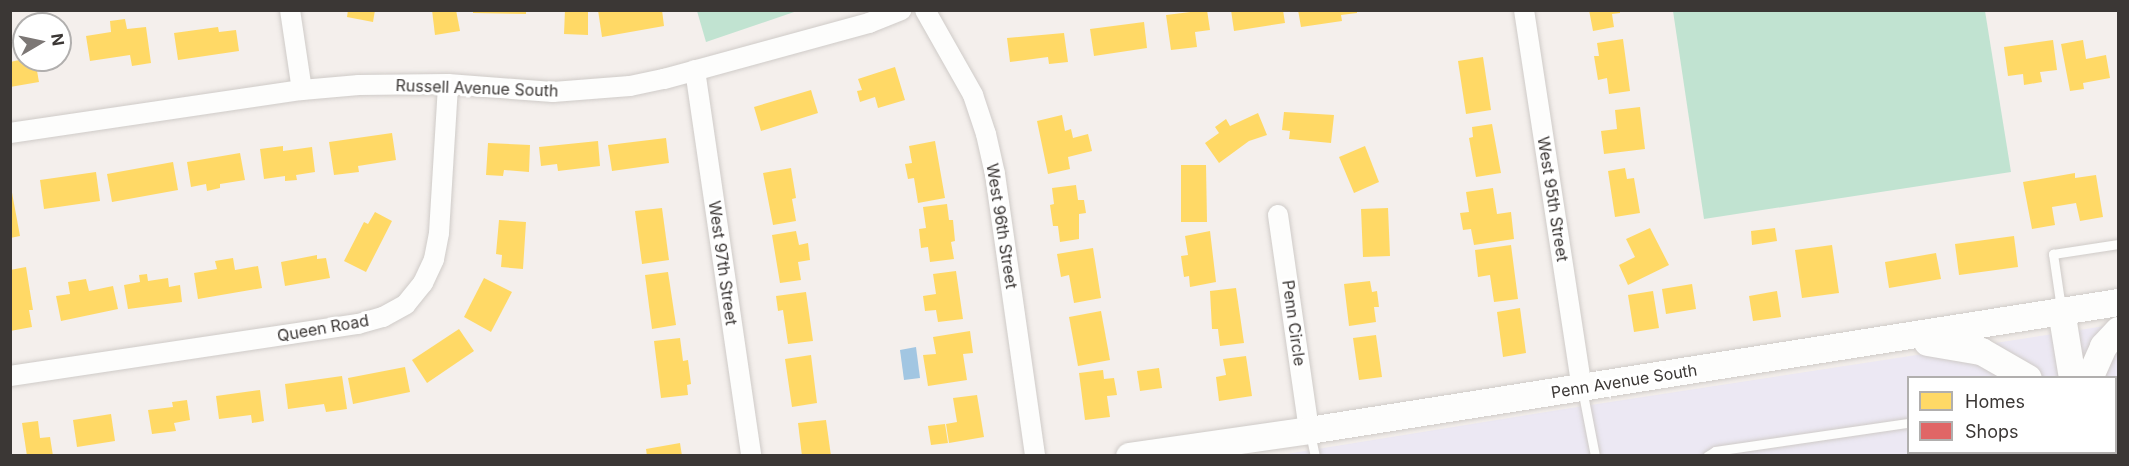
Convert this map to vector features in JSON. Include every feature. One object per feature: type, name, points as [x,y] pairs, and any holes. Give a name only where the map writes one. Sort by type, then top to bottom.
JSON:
[{"type":"main road","name":"Penn Avenue South","points":[[1129,456],[1312,443],[1582,387],[2118,302]]},
{"type":"main road","points":[[2061,310],[2072,376]]},
{"type":"main road","points":[[2091,376],[2103,346],[2118,330]]},
{"type":"main road","points":[[1896,338],[1952,344],[1981,351],[2025,376]]},
{"type":"street","points":[[290,10],[302,90]]},
{"type":"street","name":"Russell Avenue South","points":[[10,133],[302,90],[405,83],[448,84],[519,91],[590,91],[664,79],[869,23],[901,10]]},
{"type":"street","name":"West 96th Street","points":[[925,10],[973,95],[986,134],[995,174],[1036,447],[1035,456]]},
{"type":"street","name":"West 95th Street","points":[[1524,10],[1582,387]]},
{"type":"street","name":"West 97th Street","points":[[696,70],[751,456]]},
{"type":"street","name":"Queen Road","points":[[10,376],[358,324],[382,317],[406,304],[423,283],[434,259],[439,233],[448,84]]},
{"type":"street","name":"Penn Circle","points":[[1278,215],[1312,443]]},
{"type":"lane","points":[[2061,310],[2053,254],[2118,244]]},
{"type":"lane","points":[[1582,387],[1595,456]]},
{"type":"lane","points":[[1707,456],[1715,451],[1907,423]]},
{"type":"shaded area","points":[[2118,324],[2118,455],[1274,456],[1571,408]]},
{"type":"green space","points":[[797,10],[706,42],[697,11]]},
{"type":"green space","points":[[1673,11],[1985,11],[2011,172],[1704,219]]},
{"type":"water","points":[[916,347],[920,378],[904,380],[900,350]]},
{"type":"building: Homes","points":[[348,10],[375,10],[373,22],[347,17]]},
{"type":"building: Homes","points":[[432,10],[456,10],[460,31],[435,35]]},
{"type":"building: Homes","points":[[473,10],[526,10],[526,14],[473,13]]},
{"type":"building: Homes","points":[[565,10],[588,10],[588,35],[564,34]]},
{"type":"building: Homes","points":[[598,10],[662,10],[664,26],[602,37]]},
{"type":"building: Homes","points":[[1207,10],[1210,30],[1195,32],[1197,47],[1171,50],[1166,15]]},
{"type":"building: Homes","points":[[1231,10],[1283,10],[1285,23],[1234,31]]},
{"type":"building: Homes","points":[[1298,10],[1357,10],[1357,13],[1341,15],[1342,21],[1301,27]]},
{"type":"building: Homes","points":[[1589,10],[1620,10],[1620,13],[1612,14],[1614,27],[1593,31]]},
{"type":"building: Homes","points":[[125,19],[127,29],[146,27],[151,63],[132,66],[130,55],[90,61],[86,36],[111,32],[110,21]]},
{"type":"building: Homes","points":[[1144,22],[1147,48],[1094,56],[1090,29]]},
{"type":"building: Homes","points":[[218,27],[219,32],[236,30],[239,51],[178,60],[174,33]]},
{"type":"building: Homes","points":[[1064,33],[1068,62],[1049,64],[1048,57],[1010,62],[1007,38]]},
{"type":"building: Homes","points":[[1623,39],[1630,91],[1609,94],[1607,78],[1598,80],[1594,56],[1599,56],[1597,43]]},
{"type":"building: Homes","points":[[2053,40],[2057,70],[2040,72],[2042,82],[2024,85],[2023,74],[2008,76],[2004,47]]},
{"type":"building: Homes","points":[[2083,40],[2086,59],[2106,55],[2110,78],[2083,83],[2084,89],[2070,91],[2061,44]]},
{"type":"building: Homes","points":[[1483,57],[1491,110],[1466,114],[1458,61]]},
{"type":"building: Homes","points":[[10,62],[12,62],[12,72],[37,72],[39,82],[10,87]]},
{"type":"building: Homes","points":[[895,67],[905,100],[878,108],[875,97],[860,102],[857,91],[862,90],[858,79]]},
{"type":"building: Homes","points":[[811,90],[818,113],[761,131],[754,107]]},
{"type":"building: Homes","points":[[1640,107],[1645,149],[1604,154],[1601,131],[1617,129],[1615,110]]},
{"type":"building: Homes","points":[[1284,112],[1334,115],[1331,143],[1289,139],[1290,131],[1282,130]]},
{"type":"building: Homes","points":[[1258,113],[1267,135],[1249,141],[1219,163],[1205,143],[1219,133],[1215,127],[1226,119],[1230,126]]},
{"type":"building: Homes","points":[[1062,115],[1065,131],[1071,129],[1073,138],[1088,134],[1092,151],[1068,157],[1070,169],[1048,174],[1037,121]]},
{"type":"building: Homes","points":[[1492,124],[1501,173],[1476,177],[1469,138],[1473,137],[1472,127]]},
{"type":"building: Homes","points":[[392,133],[396,160],[358,166],[359,172],[334,175],[329,142]]},
{"type":"building: Homes","points":[[666,138],[669,163],[612,171],[608,145]]},
{"type":"building: Homes","points":[[598,141],[600,166],[558,171],[557,164],[541,166],[539,147]]},
{"type":"building: Homes","points":[[935,141],[945,198],[918,203],[914,178],[908,179],[905,164],[912,163],[909,146]]},
{"type":"building: Homes","points":[[488,143],[530,145],[529,172],[504,170],[503,176],[486,175]]},
{"type":"building: Homes","points":[[283,146],[283,151],[312,147],[315,172],[296,175],[297,180],[285,181],[285,176],[264,179],[260,149]]},
{"type":"building: Homes","points":[[1365,146],[1379,182],[1354,193],[1339,157]]},
{"type":"building: Homes","points":[[240,153],[245,180],[220,184],[220,188],[207,191],[206,184],[191,187],[187,162]]},
{"type":"building: Homes","points":[[173,162],[178,190],[112,202],[107,174]]},
{"type":"building: Homes","points":[[1181,165],[1206,165],[1207,222],[1181,222]]},
{"type":"building: Homes","points":[[791,168],[796,198],[792,199],[796,221],[773,225],[763,173]]},
{"type":"building: Homes","points":[[1625,168],[1627,179],[1634,178],[1640,213],[1615,217],[1608,171]]},
{"type":"building: Homes","points":[[96,172],[100,201],[44,209],[40,180]]},
{"type":"building: Homes","points":[[2075,173],[2075,178],[2096,175],[2103,217],[2080,221],[2076,203],[2052,207],[2055,225],[2032,229],[2023,182]]},
{"type":"building: Homes","points":[[10,182],[20,236],[10,238]]},
{"type":"building: Homes","points":[[1076,185],[1078,200],[1084,200],[1086,213],[1079,214],[1079,239],[1060,242],[1058,226],[1053,226],[1050,205],[1054,204],[1052,188]]},
{"type":"building: Homes","points":[[1493,188],[1497,214],[1511,212],[1514,239],[1474,245],[1471,229],[1463,230],[1460,213],[1469,212],[1466,192]]},
{"type":"building: Homes","points":[[947,204],[949,220],[953,220],[955,241],[951,242],[954,259],[930,262],[928,247],[921,248],[919,229],[926,228],[923,207]]},
{"type":"building: Homes","points":[[662,208],[669,260],[642,264],[635,211]]},
{"type":"building: Homes","points":[[1388,208],[1390,256],[1363,257],[1361,209]]},
{"type":"building: Homes","points":[[375,212],[392,221],[366,272],[344,261],[364,222],[368,224]]},
{"type":"building: Homes","points":[[499,220],[526,222],[523,269],[501,267],[502,255],[496,254]]},
{"type":"building: Homes","points":[[1650,228],[1669,265],[1628,285],[1619,265],[1635,257],[1626,239]]},
{"type":"building: Homes","points":[[1775,228],[1777,241],[1752,245],[1751,231]]},
{"type":"building: Homes","points":[[796,231],[799,245],[808,243],[810,260],[798,262],[801,280],[780,283],[772,235]]},
{"type":"building: Homes","points":[[1210,231],[1216,282],[1190,287],[1189,276],[1184,277],[1181,256],[1188,255],[1185,236]]},
{"type":"building: Homes","points":[[2014,236],[2018,267],[1959,275],[1955,244]]},
{"type":"building: Homes","points":[[1511,245],[1518,299],[1494,302],[1490,275],[1478,277],[1475,250]]},
{"type":"building: Homes","points":[[1832,245],[1839,293],[1802,298],[1795,250]]},
{"type":"building: Homes","points":[[1093,248],[1101,298],[1074,303],[1069,275],[1061,277],[1057,254]]},
{"type":"building: Homes","points":[[1936,253],[1941,279],[1889,288],[1885,262]]},
{"type":"building: Homes","points":[[317,255],[317,259],[326,258],[330,278],[285,286],[281,262]]},
{"type":"building: Homes","points":[[233,258],[235,270],[258,266],[262,288],[198,299],[194,273],[217,269],[215,261]]},
{"type":"building: Homes","points":[[26,267],[33,310],[29,310],[32,327],[10,331],[10,270]]},
{"type":"building: Homes","points":[[956,271],[963,319],[938,322],[936,310],[925,311],[923,296],[936,294],[933,274]]},
{"type":"building: Homes","points":[[668,272],[676,325],[652,329],[645,275]]},
{"type":"building: Homes","points":[[147,274],[148,281],[168,278],[169,287],[180,285],[182,302],[128,309],[124,285],[140,282],[139,275]]},
{"type":"building: Homes","points":[[484,278],[512,292],[491,332],[464,317]]},
{"type":"building: Homes","points":[[86,279],[89,291],[113,286],[118,309],[61,321],[56,296],[70,294],[68,282]]},
{"type":"building: Homes","points":[[1370,281],[1372,292],[1377,291],[1379,307],[1374,307],[1376,322],[1349,326],[1344,284]]},
{"type":"building: Homes","points":[[1692,284],[1696,309],[1666,314],[1662,289]]},
{"type":"building: Homes","points":[[1236,288],[1244,343],[1220,346],[1218,329],[1212,329],[1210,291]]},
{"type":"building: Homes","points":[[1653,291],[1659,328],[1634,332],[1628,295]]},
{"type":"building: Homes","points":[[1777,291],[1781,317],[1753,321],[1749,296]]},
{"type":"building: Homes","points":[[806,292],[813,341],[788,344],[783,310],[778,311],[776,296]]},
{"type":"building: Homes","points":[[1520,308],[1526,353],[1503,357],[1497,312]]},
{"type":"building: Homes","points":[[1101,311],[1110,360],[1078,366],[1069,317]]},
{"type":"building: Homes","points":[[459,329],[474,351],[427,383],[412,360]]},
{"type":"building: Homes","points":[[970,331],[973,353],[963,354],[967,380],[928,386],[923,355],[936,354],[933,337]]},
{"type":"building: Homes","points":[[1376,335],[1382,377],[1359,380],[1353,338]]},
{"type":"building: Homes","points":[[680,338],[683,361],[688,360],[691,384],[687,385],[688,395],[661,398],[654,341]]},
{"type":"building: Homes","points":[[811,355],[817,403],[792,407],[785,359]]},
{"type":"building: Homes","points":[[1246,356],[1252,396],[1219,401],[1216,377],[1226,375],[1223,359]]},
{"type":"building: Homes","points":[[405,367],[410,392],[353,404],[348,378]]},
{"type":"building: Homes","points":[[1159,368],[1162,388],[1140,391],[1137,371]]},
{"type":"building: Homes","points":[[1103,370],[1104,379],[1114,378],[1117,395],[1107,396],[1110,417],[1085,420],[1079,373]]},
{"type":"building: Homes","points":[[342,376],[347,409],[326,412],[324,404],[288,409],[285,384]]},
{"type":"building: Homes","points":[[260,390],[264,421],[252,423],[251,415],[219,419],[216,396]]},
{"type":"building: Homes","points":[[977,395],[984,437],[949,443],[946,424],[957,422],[953,398]]},
{"type":"building: Homes","points":[[187,400],[190,420],[174,423],[176,431],[152,434],[148,410],[173,407],[172,402]]},
{"type":"building: Homes","points":[[111,414],[115,441],[77,447],[73,420]]},
{"type":"building: Homes","points":[[826,420],[831,456],[802,456],[798,423]]},
{"type":"building: Homes","points":[[38,421],[40,438],[50,437],[53,456],[27,456],[22,423]]},
{"type":"building: Homes","points":[[945,424],[948,443],[931,445],[928,426]]},
{"type":"building: Homes","points":[[680,443],[682,456],[647,456],[646,449]]},
{"type":"building: Shops","points":[[1924,454],[1963,454],[1963,456],[1919,456]]}]
